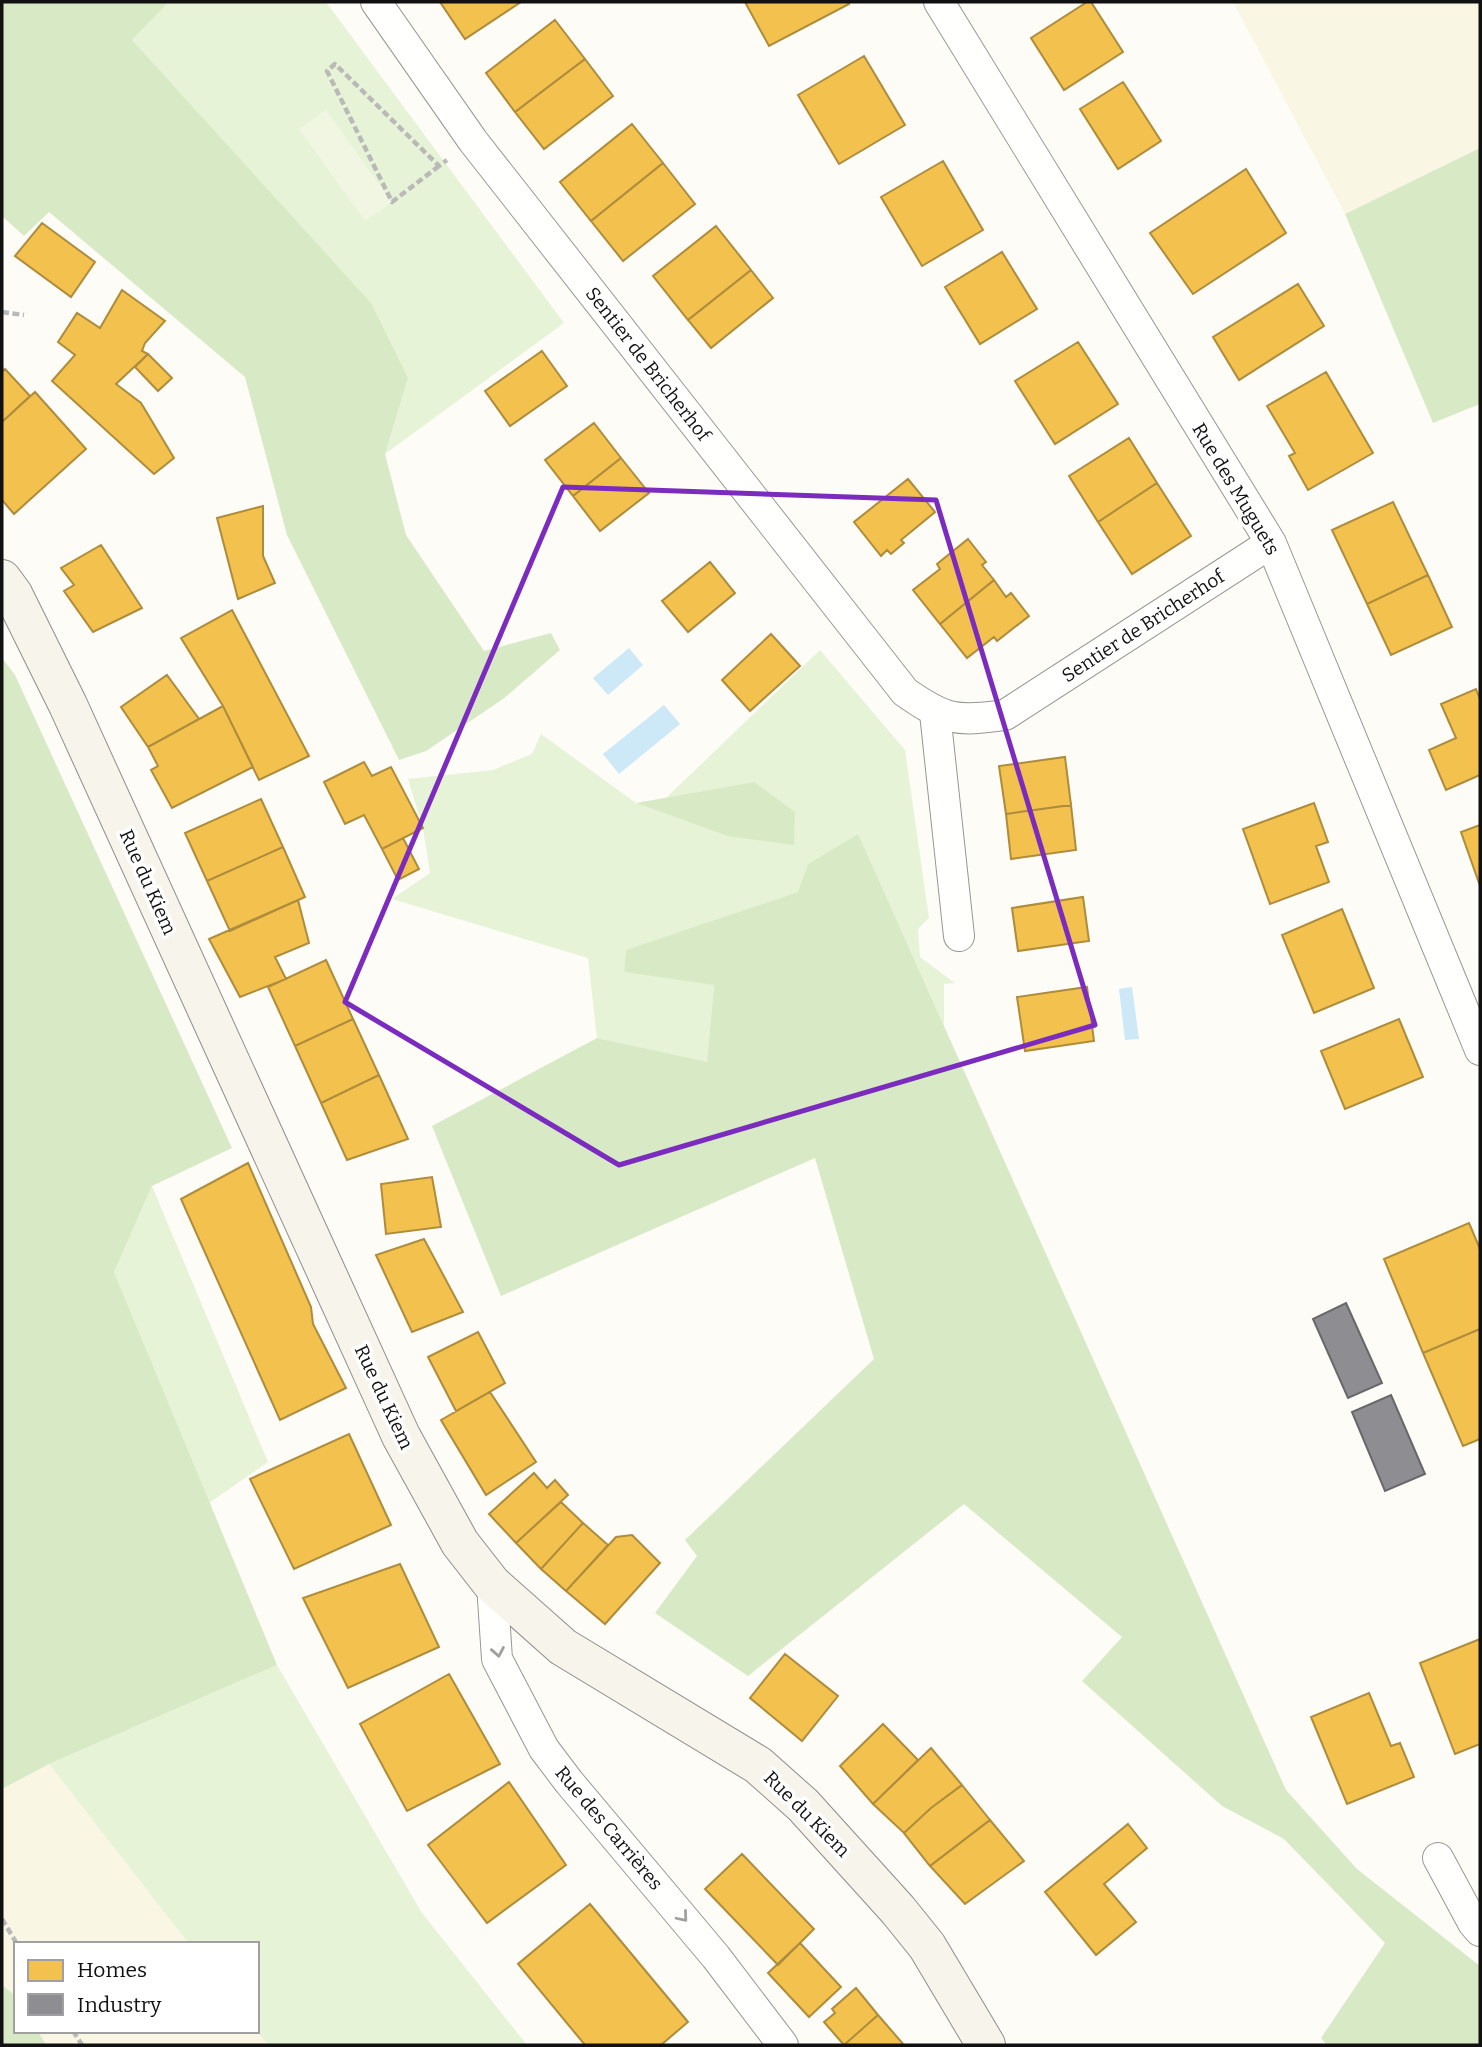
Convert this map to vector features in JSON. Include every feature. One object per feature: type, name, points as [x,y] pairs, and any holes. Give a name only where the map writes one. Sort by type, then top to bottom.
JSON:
[{"type":"main road","name":"Rue du Kiem","points":[[2,579],[13,594],[68,705],[401,1436],[460,1543],[492,1584],[563,1647],[758,1765],[803,1805],[927,1946],[986,2045]]},
{"type":"street","name":"Sentier de Bricherhof","points":[[376,2],[473,141],[905,692],[934,713],[969,721],[1005,715],[1271,543]]},
{"type":"street","name":"Rue des Muguets","points":[[939,2],[1271,543],[1480,1050]]},
{"type":"street","points":[[934,713],[959,936]]},
{"type":"street","name":"Rue des Carrières","points":[[492,1584],[497,1659],[544,1749],[716,1956],[783,2045]]},
{"type":"street","points":[[1438,1858],[1480,1931]]},
{"type":"path","points":[[439,166],[335,64],[327,71],[392,202],[473,141]]},
{"type":"path","points":[[2,312],[23,315]]},
{"type":"path","points":[[2,1919],[17,1942]]},
{"type":"highlighted area","points":[[563,487],[936,500],[1095,1025],[619,1165],[345,1002]]},
{"type":"shaded area","points":[[1233,2],[1480,2],[1480,148],[1345,214]]},
{"type":"shaded area","points":[[49,1764],[187,1942],[14,1942],[14,1994],[2,1985],[2,1789]]},
{"type":"shaded area","points":[[39,2033],[259,2033],[268,2045],[46,2045]]},
{"type":"green space","points":[[2,2],[169,2],[132,40],[371,303],[408,378],[385,454],[406,535],[484,651],[551,633],[560,650],[503,699],[426,751],[399,760],[287,535],[245,377],[49,212],[24,236],[2,216]]},
{"type":"green space","points":[[169,2],[326,2],[564,323],[385,454],[408,378],[132,40]]},
{"type":"green space","points":[[326,110],[392,202],[365,221],[299,129]]},
{"type":"green space","points":[[1480,148],[1480,404],[1433,423],[1345,214]]},
{"type":"green space","points":[[820,650],[905,750],[929,918],[918,929],[920,957],[955,983],[944,984],[944,1026],[858,835],[808,864],[799,892],[626,951],[624,972],[714,984],[707,1063],[597,1038],[588,958],[392,899],[430,873],[423,828],[408,779],[493,770],[532,754],[541,734],[636,803],[727,836],[754,782],[666,798]]},
{"type":"green space","points":[[2,658],[15,675],[232,1148],[152,1186],[114,1272],[277,1665],[49,1764],[2,1789]]},
{"type":"green space","points":[[754,782],[795,812],[794,845],[727,836],[636,803]]},
{"type":"green space","points":[[858,834],[1286,1790],[1357,1869],[1480,1966],[1480,2045],[1327,2045],[1321,2038],[1385,1943],[1284,1839],[1222,1806],[1082,1681],[1122,1637],[964,1504],[748,1676],[655,1613],[697,1556],[685,1540],[874,1359],[815,1158],[501,1296],[432,1126],[597,1038],[707,1062],[714,985],[624,972],[626,950],[798,892],[808,864]]},
{"type":"green space","points":[[152,1186],[268,1462],[209,1503],[114,1272]]},
{"type":"green space","points":[[277,1665],[422,1913],[527,2045],[268,2045],[259,2033],[259,1942],[187,1942],[49,1764]]},
{"type":"green space","points":[[2,1985],[14,1994],[14,2033],[39,2033],[46,2045],[2,2045]]},
{"type":"water","points":[[629,648],[643,665],[608,695],[593,678]]},
{"type":"water","points":[[664,705],[680,724],[619,774],[603,754]]},
{"type":"water","points":[[1132,987],[1139,1039],[1125,1040],[1119,989]]},
{"type":"building: Homes","points":[[440,2],[521,2],[465,39]]},
{"type":"building: Homes","points":[[745,2],[848,2],[849,4],[769,46]]},
{"type":"building: Homes","points":[[1091,2],[1123,52],[1064,90],[1031,38]]},
{"type":"building: Homes","points":[[555,20],[585,59],[515,112],[486,73]]},
{"type":"building: Homes","points":[[864,56],[905,125],[839,164],[798,95]]},
{"type":"building: Homes","points":[[585,59],[613,96],[544,149],[515,112]]},
{"type":"building: Homes","points":[[1123,82],[1161,141],[1118,169],[1080,109]]},
{"type":"building: Homes","points":[[632,124],[663,163],[591,221],[560,182]]},
{"type":"building: Homes","points":[[943,161],[983,230],[922,266],[881,197]]},
{"type":"building: Homes","points":[[663,163],[695,204],[623,261],[591,221]]},
{"type":"building: Homes","points":[[1246,169],[1286,233],[1193,294],[1150,233]]},
{"type":"building: Homes","points":[[42,223],[95,262],[71,297],[15,256]]},
{"type":"building: Homes","points":[[716,226],[751,270],[688,320],[653,276]]},
{"type":"building: Homes","points":[[1002,252],[1037,309],[980,344],[945,287]]},
{"type":"building: Homes","points":[[751,270],[773,298],[711,348],[688,320]]},
{"type":"building: Homes","points":[[1298,284],[1324,326],[1239,380],[1213,337]]},
{"type":"building: Homes","points":[[122,290],[165,321],[145,343],[142,351],[148,354],[116,384],[141,403],[174,458],[154,474],[52,381],[75,355],[58,342],[77,313],[100,328]]},
{"type":"building: Homes","points":[[1078,342],[1118,404],[1055,444],[1015,381]]},
{"type":"building: Homes","points":[[542,351],[567,386],[510,426],[485,391]]},
{"type":"building: Homes","points":[[148,354],[172,378],[158,391],[135,367]]},
{"type":"building: Homes","points":[[5,369],[30,396],[2,422],[2,372]]},
{"type":"building: Homes","points":[[1326,372],[1373,453],[1308,490],[1289,456],[1295,453],[1267,406]]},
{"type":"building: Homes","points":[[35,392],[86,449],[14,514],[2,500],[2,422]]},
{"type":"building: Homes","points":[[594,423],[621,458],[573,496],[545,460]]},
{"type":"building: Homes","points":[[1129,438],[1157,483],[1098,522],[1069,476]]},
{"type":"building: Homes","points":[[621,458],[649,493],[600,531],[573,496]]},
{"type":"building: Homes","points":[[908,479],[935,512],[901,540],[904,543],[891,554],[887,550],[881,556],[854,522]]},
{"type":"building: Homes","points":[[1157,483],[1191,536],[1132,574],[1098,522]]},
{"type":"building: Homes","points":[[1393,502],[1428,575],[1367,604],[1332,530]]},
{"type":"building: Homes","points":[[263,506],[263,556],[275,583],[238,599],[217,518]]},
{"type":"building: Homes","points":[[968,539],[986,562],[982,565],[994,580],[940,624],[913,590],[940,569],[937,564]]},
{"type":"building: Homes","points":[[101,545],[142,608],[93,632],[64,591],[74,585],[61,568]]},
{"type":"building: Homes","points":[[710,562],[735,593],[688,632],[662,601]]},
{"type":"building: Homes","points":[[1428,575],[1452,627],[1391,655],[1367,604]]},
{"type":"building: Homes","points":[[994,580],[1006,597],[1011,593],[1029,616],[997,641],[994,637],[967,658],[940,624]]},
{"type":"building: Homes","points":[[232,610],[309,756],[259,780],[223,706],[181,638]]},
{"type":"building: Homes","points":[[771,634],[800,666],[750,711],[722,680]]},
{"type":"building: Homes","points":[[167,675],[199,719],[148,747],[121,707]]},
{"type":"building: Homes","points":[[1476,689],[1480,699],[1480,775],[1446,790],[1429,750],[1456,738],[1441,704]]},
{"type":"building: Homes","points":[[223,706],[253,767],[172,808],[151,770],[158,766],[148,747]]},
{"type":"building: Homes","points":[[1065,757],[1071,805],[1006,814],[999,766]]},
{"type":"building: Homes","points":[[364,762],[372,776],[391,767],[423,828],[382,849],[364,815],[345,824],[324,782]]},
{"type":"building: Homes","points":[[261,799],[283,847],[207,881],[185,833]]},
{"type":"building: Homes","points":[[1314,803],[1328,842],[1316,846],[1329,882],[1270,904],[1243,829]]},
{"type":"building: Homes","points":[[1071,805],[1076,850],[1011,859],[1006,814]]},
{"type":"building: Homes","points":[[1480,825],[1480,886],[1461,832]]},
{"type":"building: Homes","points":[[403,838],[419,869],[398,880],[382,849]]},
{"type":"building: Homes","points":[[283,847],[305,897],[230,931],[207,881]]},
{"type":"building: Homes","points":[[1083,897],[1089,941],[1018,951],[1012,908]]},
{"type":"building: Homes","points":[[298,900],[309,943],[275,957],[286,979],[240,997],[209,939]]},
{"type":"building: Homes","points":[[1342,909],[1374,988],[1314,1013],[1282,935]]},
{"type":"building: Homes","points":[[326,960],[353,1019],[295,1046],[268,987]]},
{"type":"building: Homes","points":[[1087,987],[1094,1041],[1025,1051],[1017,997]]},
{"type":"building: Homes","points":[[353,1019],[379,1075],[321,1103],[295,1046]]},
{"type":"building: Homes","points":[[1399,1019],[1423,1077],[1345,1109],[1321,1051]]},
{"type":"building: Homes","points":[[379,1075],[408,1139],[347,1160],[321,1103]]},
{"type":"building: Homes","points":[[248,1163],[311,1307],[313,1324],[346,1388],[280,1420],[181,1199]]},
{"type":"building: Homes","points":[[432,1177],[441,1227],[386,1234],[381,1184]]},
{"type":"building: Homes","points":[[1469,1223],[1480,1249],[1480,1329],[1423,1353],[1384,1259]]},
{"type":"building: Homes","points":[[424,1239],[463,1312],[412,1332],[376,1255]]},
{"type":"building: Homes","points":[[1480,1329],[1480,1439],[1463,1446],[1423,1353]]},
{"type":"building: Homes","points":[[478,1332],[505,1383],[456,1411],[428,1357]]},
{"type":"building: Homes","points":[[490,1392],[536,1462],[486,1495],[441,1420]]},
{"type":"building: Homes","points":[[349,1434],[391,1525],[294,1569],[250,1479]]},
{"type":"building: Homes","points":[[534,1473],[547,1488],[555,1480],[568,1495],[516,1543],[489,1514]]},
{"type":"building: Homes","points":[[561,1502],[583,1523],[541,1569],[516,1543]]},
{"type":"building: Homes","points":[[583,1523],[608,1545],[566,1591],[541,1569]]},
{"type":"building: Homes","points":[[632,1535],[660,1563],[605,1624],[566,1591],[616,1537]]},
{"type":"building: Homes","points":[[400,1564],[439,1647],[348,1688],[303,1598]]},
{"type":"building: Homes","points":[[1480,1639],[1480,1744],[1455,1754],[1420,1663]]},
{"type":"building: Homes","points":[[785,1654],[838,1696],[802,1741],[750,1698]]},
{"type":"building: Homes","points":[[449,1674],[500,1764],[407,1811],[360,1724]]},
{"type":"building: Homes","points":[[1369,1693],[1391,1746],[1400,1743],[1414,1777],[1347,1804],[1311,1717]]},
{"type":"building: Homes","points":[[883,1724],[918,1760],[873,1804],[840,1766]]},
{"type":"building: Homes","points":[[931,1748],[962,1785],[904,1833],[873,1804]]},
{"type":"building: Homes","points":[[509,1782],[566,1865],[487,1923],[428,1845]]},
{"type":"building: Homes","points":[[962,1785],[990,1820],[930,1866],[904,1833]]},
{"type":"building: Homes","points":[[990,1820],[1024,1861],[965,1904],[930,1866]]},
{"type":"building: Homes","points":[[1128,1824],[1147,1848],[1104,1884],[1136,1922],[1096,1955],[1045,1892]]},
{"type":"building: Homes","points":[[742,1854],[814,1929],[778,1965],[705,1889]]},
{"type":"building: Homes","points":[[590,1904],[688,2022],[661,2045],[585,2045],[518,1964]]},
{"type":"building: Homes","points":[[800,1943],[841,1987],[809,2017],[768,1973]]},
{"type":"building: Homes","points":[[856,1988],[878,2015],[844,2045],[824,2022],[835,2013],[832,2009]]},
{"type":"building: Homes","points":[[878,2015],[904,2045],[844,2045]]},
{"type":"building: Industry","points":[[1346,1303],[1382,1383],[1348,1398],[1313,1319]]},
{"type":"building: Industry","points":[[1391,1395],[1425,1474],[1385,1491],[1352,1412]]}]
